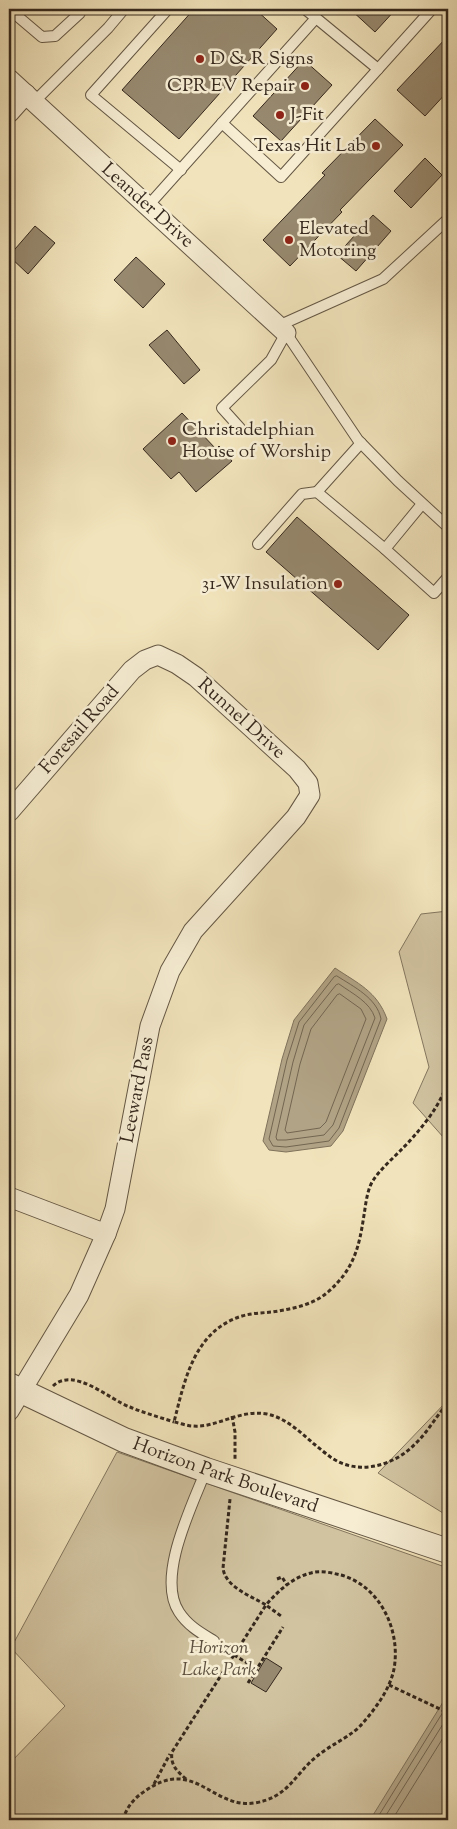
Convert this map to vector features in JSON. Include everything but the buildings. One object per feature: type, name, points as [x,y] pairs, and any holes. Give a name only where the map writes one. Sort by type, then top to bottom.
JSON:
[{"type":"street","name":"Leander Drive","points":[[9,79],[282,330]]},
{"type":"street","points":[[9,113],[30,98]]},
{"type":"street","name":"Runnel Drive","points":[[158,655],[177,664],[196,677],[297,769],[308,783],[310,795]]},
{"type":"street","name":"Foresail Road","points":[[9,812],[132,670],[145,660],[158,655]]},
{"type":"street","name":"Leeward Pass","points":[[13,1396],[79,1295],[116,1209],[150,1026],[170,971],[193,931],[296,817],[310,795]]},
{"type":"street","points":[[9,1198],[106,1234]]},
{"type":"street","name":"Horizon Park Boulevard","points":[[13,1396],[206,1470],[448,1551]]},
{"type":"lane","points":[[9,9],[42,36],[55,36],[80,13],[80,9]]},
{"type":"lane","points":[[30,98],[108,28],[124,9]]},
{"type":"lane","points":[[168,9],[91,95],[180,170]]},
{"type":"lane","points":[[305,9],[378,69]]},
{"type":"lane","points":[[222,124],[281,177],[432,9]]},
{"type":"lane","points":[[147,207],[316,18]]},
{"type":"lane","points":[[240,428],[222,408],[271,360],[282,330],[383,279],[448,219]]},
{"type":"lane","points":[[282,330],[361,443],[448,528]]},
{"type":"lane","points":[[258,544],[302,494],[317,492],[361,443]]},
{"type":"lane","points":[[317,492],[434,593],[448,577]]},
{"type":"lane","points":[[384,549],[422,504]]},
{"type":"lane","points":[[206,1470],[174,1556],[170,1588],[178,1611],[193,1628],[214,1642]]},
{"type":"path","points":[[174,1422],[191,1365],[196,1353],[211,1333],[241,1316],[284,1310],[319,1299],[345,1274],[353,1262],[360,1244],[366,1198],[374,1179],[411,1140],[428,1118],[439,1101],[448,1080]]},
{"type":"path","points":[[52,1388],[54,1384],[60,1381],[83,1382],[129,1407],[192,1426],[200,1426],[232,1416],[256,1413],[276,1417],[288,1423],[337,1462],[358,1468],[383,1464],[406,1452],[416,1444],[448,1403]]},
{"type":"path","points":[[232,1416],[236,1443],[234,1466]]},
{"type":"path","points":[[230,1496],[224,1574],[228,1581],[236,1587],[282,1616]]},
{"type":"path","points":[[154,1784],[172,1752],[266,1605],[287,1585],[312,1572],[330,1572],[345,1576],[362,1584],[372,1592],[386,1612],[394,1640],[394,1668],[389,1685],[376,1707],[361,1726],[315,1758],[290,1787],[268,1799],[253,1803],[237,1802],[223,1798],[210,1789],[186,1779],[174,1766],[171,1759],[172,1752]]},
{"type":"path","points":[[277,1579],[282,1577],[287,1585]]},
{"type":"path","points":[[248,1683],[283,1627]]},
{"type":"path","points":[[234,1655],[256,1669]]},
{"type":"path","points":[[389,1685],[444,1711]]},
{"type":"path","points":[[123,1820],[130,1804],[154,1784],[186,1779]]},
{"type":"green space","points":[[448,911],[448,1140],[444,1138],[413,1103],[429,1067],[399,952],[421,914]]},
{"type":"green space","points":[[448,1400],[448,1513],[443,1513],[378,1473]]},
{"type":"green space","name":"Horizon Lake Park","points":[[117,1452],[448,1568],[448,1769],[424,1820],[9,1820],[9,1764],[65,1706],[11,1648]]},
{"type":"water","points":[[335,968],[366,989],[378,1001],[387,1019],[343,1131],[331,1146],[286,1152],[269,1150],[263,1141],[282,1059],[294,1020]]},
{"type":"water","points":[[448,1694],[448,1820],[370,1820]]},
{"type":"place","name":"D & R Signs","points":[[200,59]]},
{"type":"place","name":"CPR EV Repair","points":[[305,86]]},
{"type":"place","name":"J-Fit","points":[[280,115]]},
{"type":"place","name":"Texas Hit Lab","points":[[376,146]]},
{"type":"place","name":"Elevated Motoring","points":[[289,240]]},
{"type":"place","name":"Christadelphian House of Worship","points":[[172,441]]},
{"type":"place","name":"31-W Insulation","points":[[338,584]]}]
